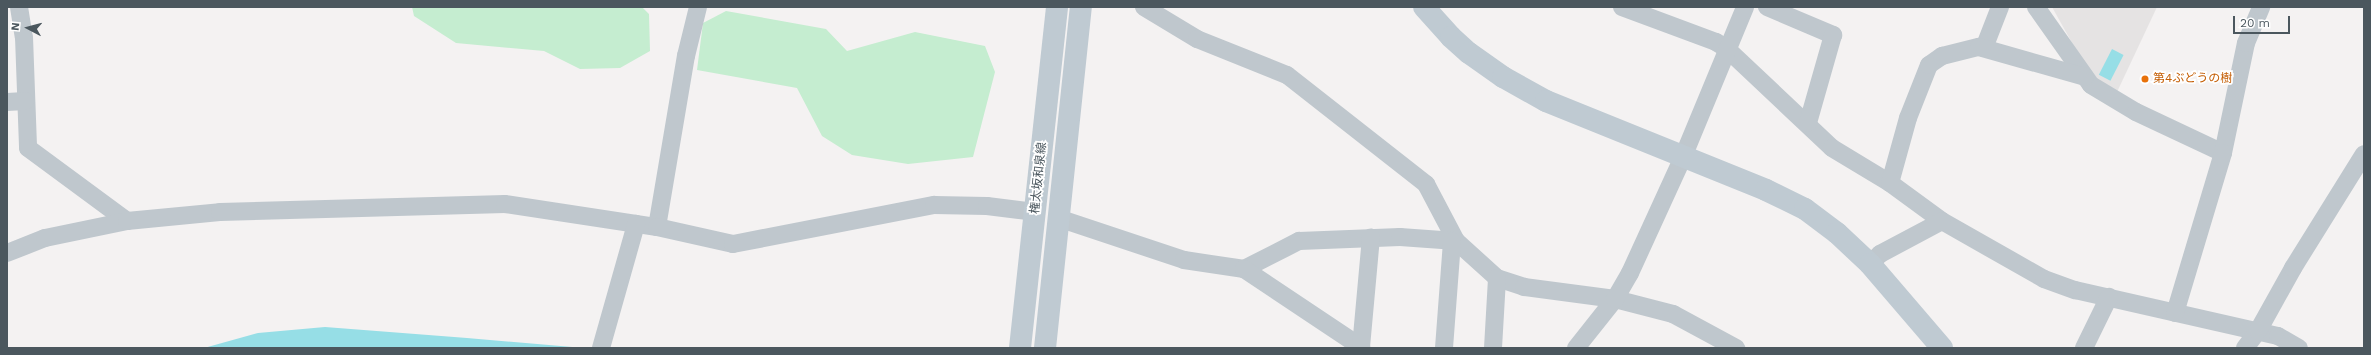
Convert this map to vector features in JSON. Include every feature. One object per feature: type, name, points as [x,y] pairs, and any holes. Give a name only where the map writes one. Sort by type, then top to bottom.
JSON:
[{"type":"street","points":[[19,7],[24,37],[25,101],[28,148],[127,221]]},
{"type":"street","points":[[657,227],[686,56],[698,7]]},
{"type":"street","name":"権太坂和泉線","points":[[1020,348],[1057,7]]},
{"type":"street","name":"権太坂和泉線","points":[[1045,348],[1081,7]]},
{"type":"street","points":[[1144,7],[1197,39],[1287,75],[1426,184],[1454,241],[1497,278],[1524,287],[1615,299],[1673,314],[1736,348]]},
{"type":"street","points":[[1424,7],[1445,32],[1469,53],[1503,77],[1546,102],[1766,190],[1805,209],[1837,234],[1870,264],[1942,348]]},
{"type":"street","points":[[1622,7],[1716,42],[1727,49],[1808,123],[1832,148],[1890,183],[1942,221],[2044,279],[2075,290],[2278,336],[2299,348]]},
{"type":"street","points":[[1576,348],[1615,299],[1630,273],[1683,157],[1745,7]]},
{"type":"street","points":[[1767,7],[1833,35],[1808,123]]},
{"type":"street","points":[[1984,48],[2000,7]]},
{"type":"street","points":[[2036,7],[2091,85],[2136,112],[2223,153]]},
{"type":"street","points":[[2175,313],[2223,153],[2246,43],[2261,7]]},
{"type":"street","points":[[1890,183],[1908,118],[1930,65],[1942,56],[1979,47],[2085,77]]},
{"type":"street","points":[[7,102],[25,101]]},
{"type":"street","points":[[2245,348],[2258,331],[2293,268],[2364,154]]},
{"type":"street","points":[[7,253],[45,238],[127,221],[220,212],[497,204],[657,227],[733,244],[934,205],[987,206],[1035,212]]},
{"type":"street","points":[[1058,218],[1184,260],[1244,269],[1361,346],[1371,237]]},
{"type":"street","points":[[1870,264],[1880,254],[1942,221]]},
{"type":"street","points":[[602,345],[636,224]]},
{"type":"street","points":[[1244,269],[1299,241],[1371,237],[1454,241]]},
{"type":"street","points":[[1444,348],[1454,241]]},
{"type":"street","points":[[1493,348],[1497,278]]},
{"type":"street","points":[[2084,348],[2109,297]]},
{"type":"shaded area","points":[[2052,7],[2157,7],[2117,92],[2100,81],[2085,66]]},
{"type":"green space","points":[[412,7],[642,7],[649,14],[650,51],[620,68],[580,69],[544,51],[456,43],[414,16]]},
{"type":"green space","points":[[726,11],[826,29],[847,51],[915,32],[985,46],[995,72],[973,157],[908,164],[852,155],[822,136],[797,88],[697,70],[703,23]]},
{"type":"water","points":[[2112,49],[2124,55],[2110,81],[2099,75]]},
{"type":"water","points":[[325,327],[584,348],[204,348],[258,333]]},
{"type":"place","name":"第4ぶどうの樹","points":[[2145,79]]}]
